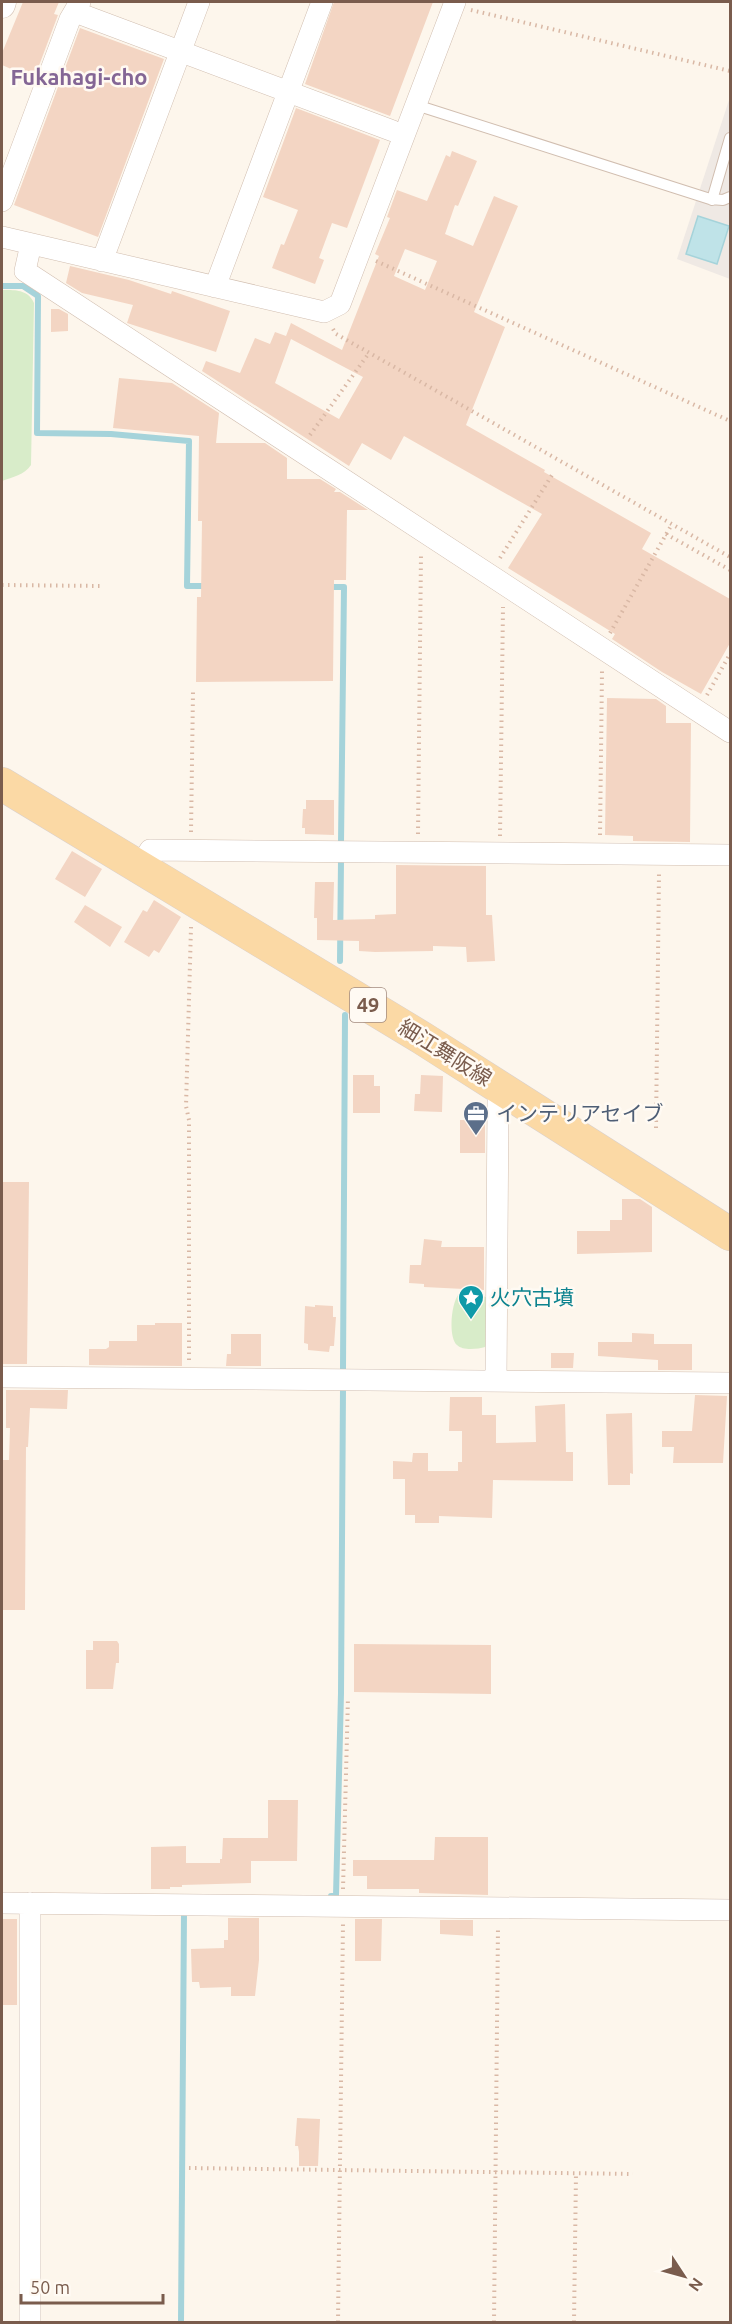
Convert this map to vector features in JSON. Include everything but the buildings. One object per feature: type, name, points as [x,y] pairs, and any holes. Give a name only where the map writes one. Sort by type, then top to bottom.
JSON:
[{"type":"main road","name":"細江舞阪線","points":[[2,784],[198,901],[505,1090],[730,1234]]},
{"type":"street","points":[[102,261],[199,2]]},
{"type":"street","points":[[215,287],[322,2]]},
{"type":"street","points":[[2,237],[324,312],[340,304],[454,3]]},
{"type":"street","points":[[2,201],[77,7],[180,51],[393,131]]},
{"type":"street","points":[[31,244],[25,271],[730,732]]},
{"type":"street","points":[[140,866],[150,850],[730,855]]},
{"type":"street","points":[[496,1381],[498,1101],[505,1090]]},
{"type":"street","points":[[2,1377],[730,1383]]},
{"type":"street","points":[[2,1903],[730,1910]]},
{"type":"street","points":[[30,1903],[30,2322]]},
{"type":"lane","points":[[416,105],[712,200],[723,201],[730,197]]},
{"type":"lane","points":[[712,200],[730,138]]},
{"type":"path","points":[[454,3],[730,71]]},
{"type":"path","points":[[359,254],[730,421]]},
{"type":"path","points":[[324,312],[336,334],[730,557]]},
{"type":"path","points":[[299,450],[369,353]]},
{"type":"path","points":[[500,853],[503,592],[498,580],[552,475]]},
{"type":"path","points":[[600,854],[602,657],[604,649],[672,524]]},
{"type":"path","points":[[417,852],[421,538],[425,533]]},
{"type":"path","points":[[666,534],[730,570]]},
{"type":"path","points":[[2,585],[100,585]]},
{"type":"path","points":[[698,711],[730,654]]},
{"type":"path","points":[[191,850],[193,692]]},
{"type":"path","points":[[656,1128],[659,854]]},
{"type":"path","points":[[190,1379],[189,1120],[186,1106],[191,912],[198,901]]},
{"type":"path","points":[[338,2322],[348,1697]]},
{"type":"path","points":[[494,2322],[498,1908]]},
{"type":"path","points":[[189,2168],[633,2174]]},
{"type":"path","points":[[574,2322],[576,2174]]},
{"type":"shaded area","points":[[730,97],[730,279],[677,259]]},
{"type":"green space","points":[[2,290],[16,290],[24,293],[34,303],[31,465],[22,473],[2,481]]},
{"type":"green space","points":[[478,1293],[489,1299],[489,1343],[485,1347],[463,1348],[454,1341],[452,1320],[454,1304],[459,1294]]},
{"type":"water","points":[[698,216],[729,226],[717,264],[686,254]]},
{"type":"waterway","points":[[2,286],[23,286],[38,296],[37,433],[111,434],[189,441],[187,586],[207,586]]},
{"type":"waterway","points":[[328,587],[344,587],[341,843]]},
{"type":"waterway","points":[[340,961],[341,860]]},
{"type":"waterway","points":[[343,1371],[345,1015]]},
{"type":"waterway","points":[[331,1896],[336,1896],[341,1693],[343,1388]]},
{"type":"waterway","points":[[181,2322],[184,1912]]},
{"type":"place","name":"インテリアセイブ","points":[[476,1137]]},
{"type":"place","name":"火穴古墳","points":[[471,1321]]},
{"type":"district","name":"Fukahagi-cho","points":[[79,77]]}]
